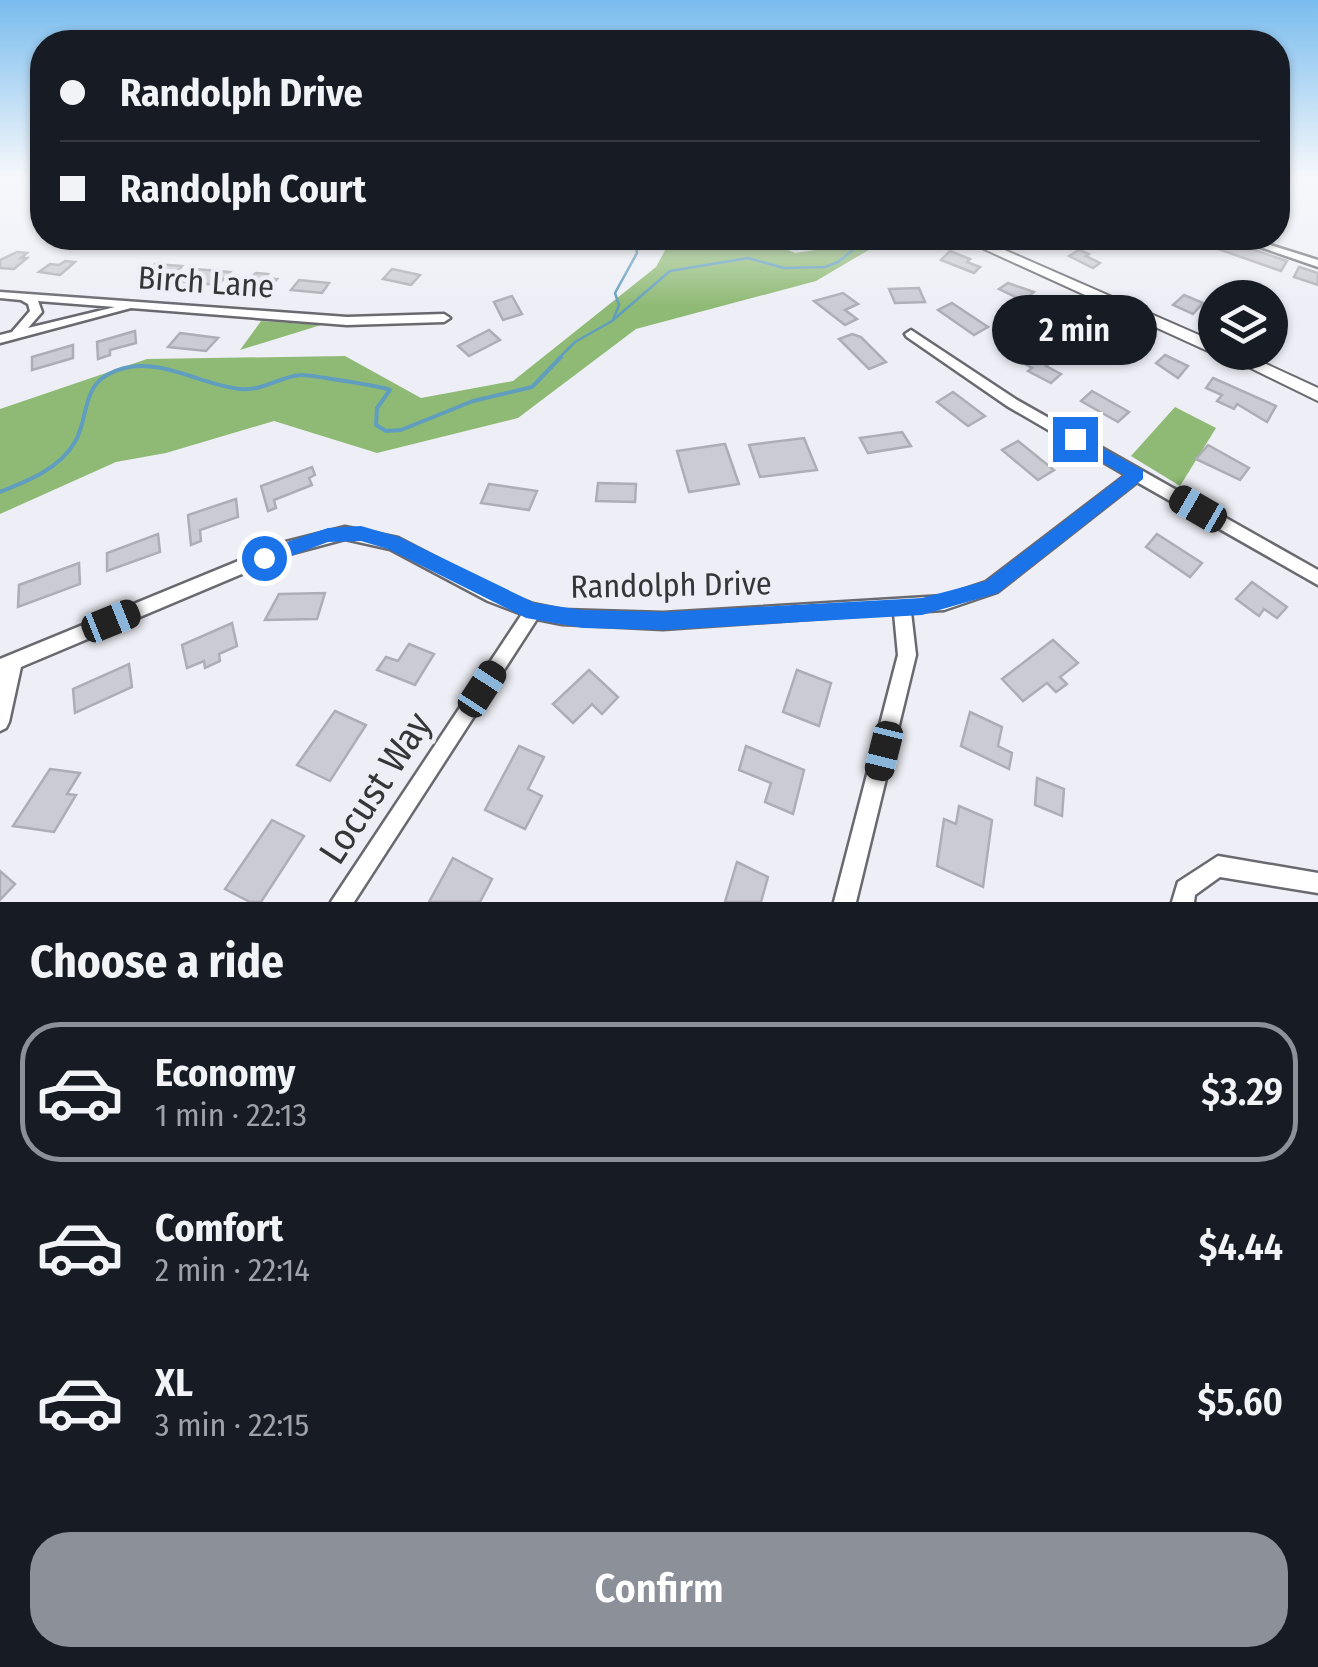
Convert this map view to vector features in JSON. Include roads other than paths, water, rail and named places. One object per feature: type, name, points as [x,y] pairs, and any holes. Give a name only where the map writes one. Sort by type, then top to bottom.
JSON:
[{"type":"street","points":[[994,250],[1198,340]]},
{"type":"street","points":[[1275,250],[1318,264]]},
{"type":"street","name":"Birch Lane","points":[[0,294],[348,321],[444,318]]},
{"type":"street","points":[[6,338],[36,312],[33,302],[24,296]]},
{"type":"street","points":[[6,338],[146,305]]},
{"type":"street","points":[[911,334],[1012,403],[1318,578]]},
{"type":"street","points":[[1264,370],[1318,395]]},
{"type":"street","name":"Randolph Drive","points":[[7,664],[287,548],[344,533],[392,543],[533,612],[576,618],[664,621],[944,603],[991,588],[1137,474]]},
{"type":"street","points":[[845,902],[907,655],[902,607]]},
{"type":"street","name":"Locust Way","points":[[342,902],[533,612]]},
{"type":"street","points":[[0,722],[7,664]]},
{"type":"street","points":[[1183,902],[1185,888],[1218,866],[1318,883]]},
{"type":"waterway","points":[[613,320],[619,305],[615,293],[637,250]]},
{"type":"waterway","points":[[558,359],[575,342],[612,321],[670,271],[748,258],[784,268],[825,267],[853,250]]},
{"type":"waterway","points":[[0,492],[60,460],[75,442],[93,388],[107,375],[124,368],[157,367],[241,389],[300,375],[385,388],[390,390],[377,408],[376,425],[386,431],[401,430],[473,401],[532,387],[561,357]]}]
